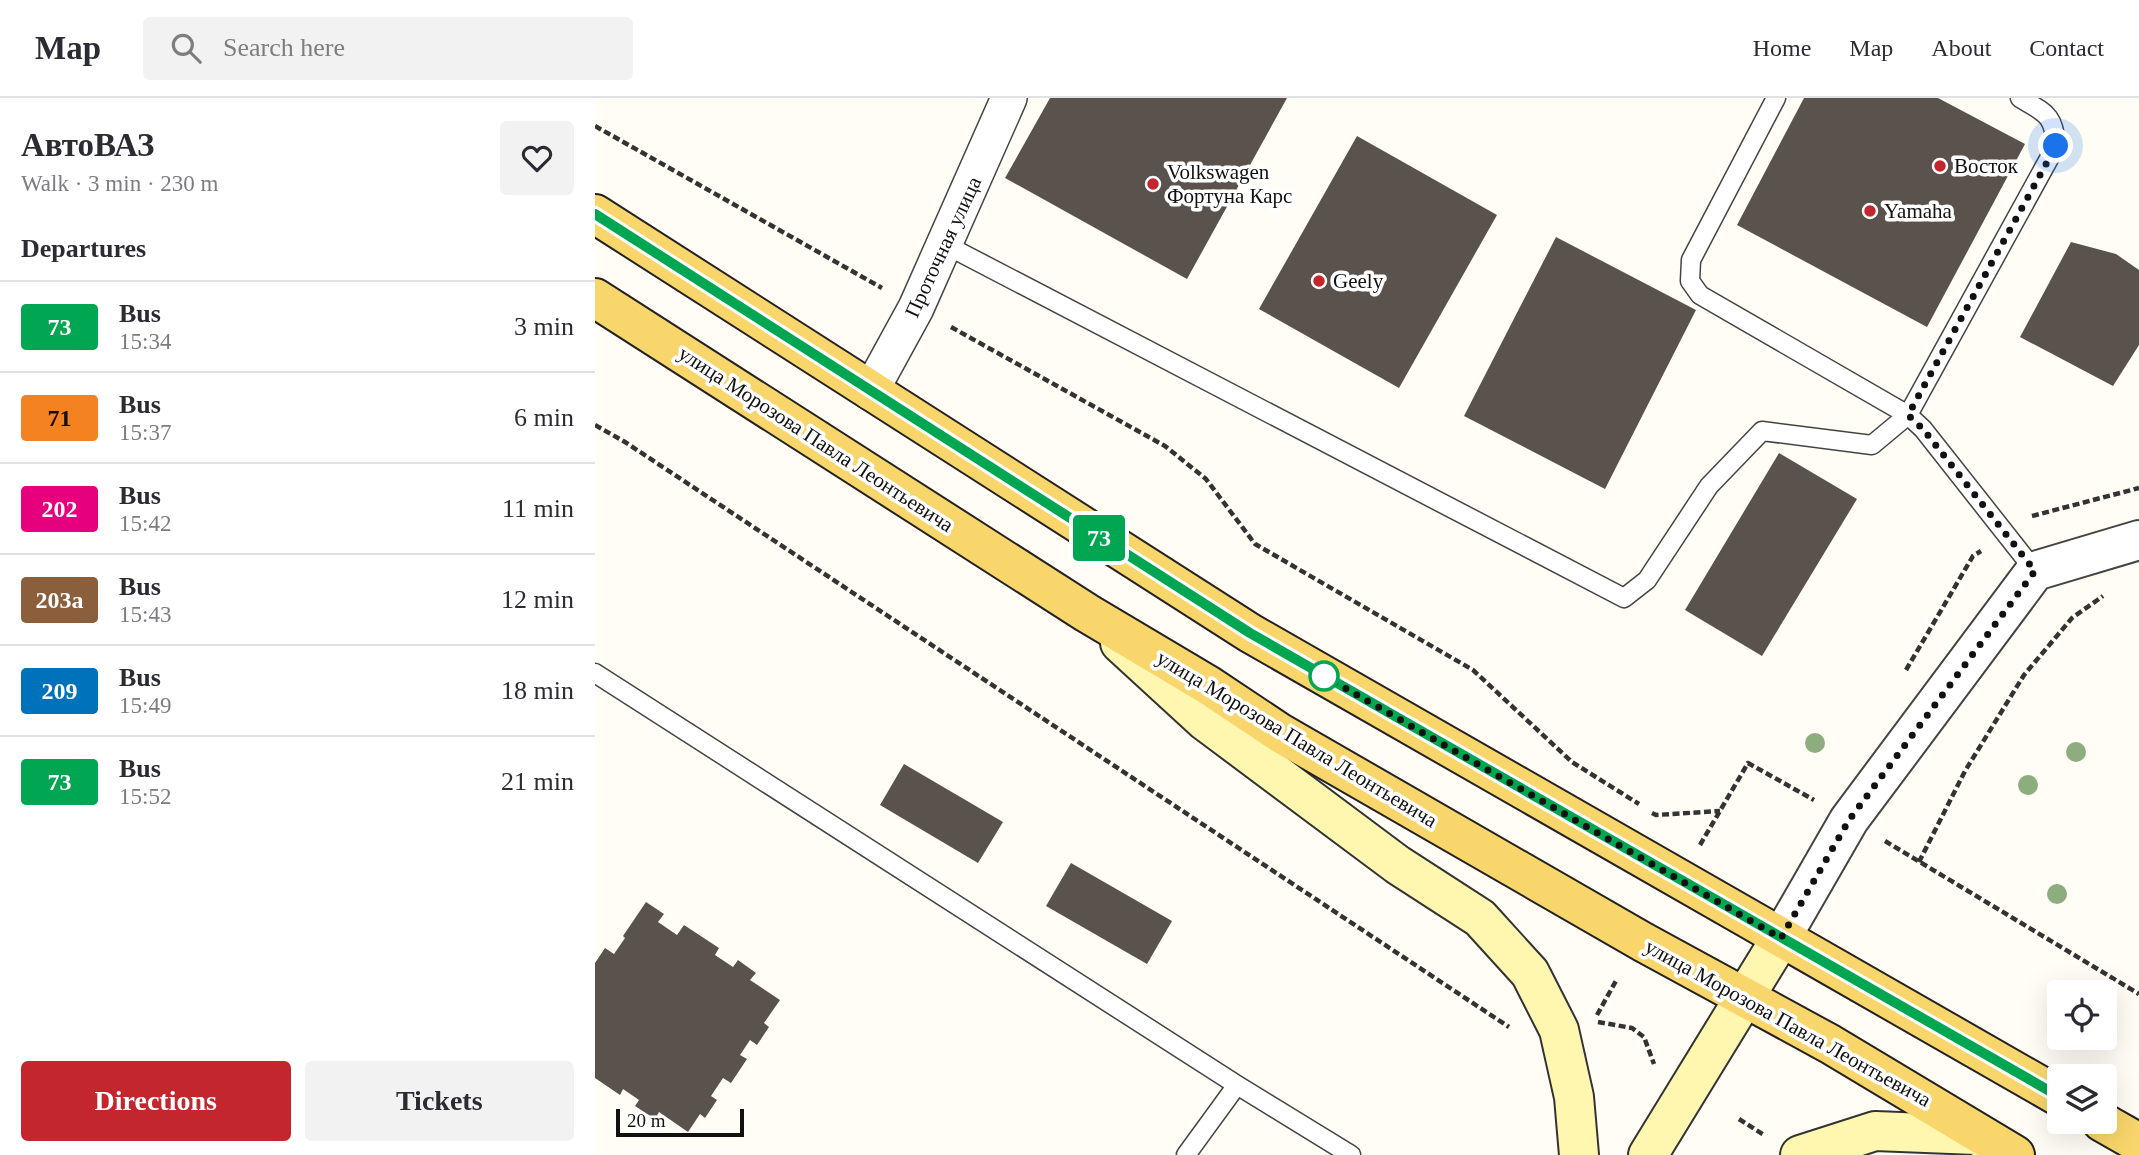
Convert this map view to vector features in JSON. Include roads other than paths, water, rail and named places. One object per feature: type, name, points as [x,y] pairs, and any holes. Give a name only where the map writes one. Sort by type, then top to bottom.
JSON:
[{"type":"main road","points":[[595,214],[1250,633],[2047,1090]]},
{"type":"main road","name":"улица Морозова Павла Леонтьевича","points":[[595,298],[1087,613],[1208,685],[1280,733],[1643,942],[1746,996],[2013,1155]]},
{"type":"main road","points":[[1087,613],[1205,720],[1398,865],[1480,918],[1530,973],[1576,1025],[1574,1097],[1579,1155]]},
{"type":"main road","points":[[1648,1155],[1781,938]]},
{"type":"main road","points":[[1800,1155],[1875,1131],[1976,1135],[2013,1155]]},
{"type":"main road","points":[[2117,1131],[2139,1143]]},
{"type":"street","name":"Проточная улица","points":[[870,392],[916,308],[1009,98]]},
{"type":"street","points":[[1781,938],[1849,820],[2035,571],[2139,540]]},
{"type":"lane","points":[[1776,98],[1691,260],[1689,281],[1699,295],[1908,415],[1923,429],[2035,571]]},
{"type":"lane","points":[[946,244],[1624,598],[1647,580],[1709,486],[1762,431],[1872,445],[1908,415],[2056,146],[2055,129],[2047,114],[2020,98]]},
{"type":"lane","points":[[595,673],[1346,1154]]},
{"type":"lane","points":[[1186,1155],[1237,1085]]},
{"type":"place","name":"Восток","points":[[1940,166]]},
{"type":"place","name":"Volkswagen Фортуна Карс","points":[[1153,184]]},
{"type":"place","name":"Yamaha","points":[[1870,211]]},
{"type":"place","name":"Geely","points":[[1319,281]]}]
